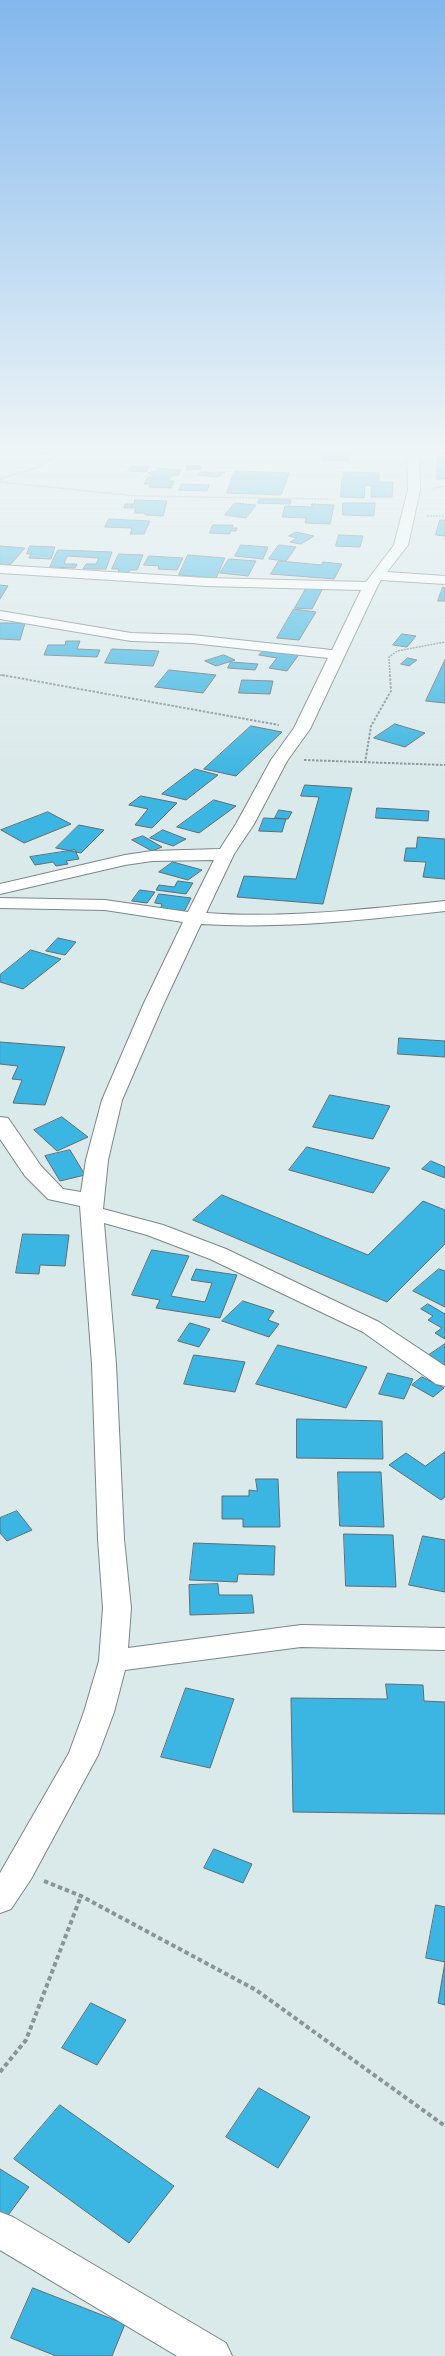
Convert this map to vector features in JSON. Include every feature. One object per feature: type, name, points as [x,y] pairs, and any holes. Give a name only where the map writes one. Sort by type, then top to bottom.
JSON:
[{"type":"street","points":[[0,1899],[20,1870],[83,1755],[99,1712],[113,1661],[117,1608],[111,1539],[104,1364],[92,1207],[97,1160],[112,1100],[154,1003],[225,854],[245,824],[279,760],[302,729],[337,655],[375,581],[392,558]]},
{"type":"street","points":[[0,569],[206,582],[445,580]]},
{"type":"street","points":[[0,615],[131,637],[192,638],[337,655]]},
{"type":"street","points":[[0,889],[125,860],[173,855],[225,854]]},
{"type":"street","points":[[0,903],[105,905],[195,918],[257,921],[371,914],[445,906]]},
{"type":"street","points":[[0,1123],[33,1171],[56,1194],[218,1254],[371,1327],[445,1378]]},
{"type":"street","points":[[113,1661],[301,1636],[445,1639]]},
{"type":"street","points":[[0,2230],[213,2356]]},
{"type":"path","points":[[365,763],[368,733],[376,713],[391,691],[389,657],[396,651],[445,642]]},
{"type":"path","points":[[0,675],[302,729]]},
{"type":"path","points":[[279,760],[445,766]]},
{"type":"path","points":[[20,1870],[80,1896],[256,1990],[445,2126]]},
{"type":"path","points":[[0,2072],[26,2040],[80,1896]]},
{"type":"building","points":[[0,558],[16,558],[10,565],[0,564]]},
{"type":"building","points":[[29,558],[51,558],[51,559]]},
{"type":"building","points":[[54,558],[66,558],[64,564],[77,564],[75,568],[50,567]]},
{"type":"building","points":[[99,558],[110,558],[106,569],[83,569],[86,564],[96,564]]},
{"type":"building","points":[[117,558],[142,558],[137,570],[130,570],[128,573],[118,573],[119,569],[112,569]]},
{"type":"building","points":[[148,558],[183,558],[177,570],[158,569],[159,566],[144,565]]},
{"type":"building","points":[[187,558],[225,558],[216,578],[179,575]]},
{"type":"building","points":[[270,558],[288,558],[286,561],[269,559]]},
{"type":"building","points":[[229,559],[256,561],[248,576],[220,573]]},
{"type":"building","points":[[279,561],[322,565],[323,562],[342,564],[334,579],[271,574]]},
{"type":"building","points":[[0,585],[8,586],[0,599]]},
{"type":"building","points":[[307,587],[323,588],[312,609],[295,608]]},
{"type":"building","points":[[443,587],[445,588],[445,601],[438,601]]},
{"type":"building","points":[[294,609],[316,612],[299,640],[277,638]]},
{"type":"building","points":[[0,623],[25,623],[20,640],[0,639]]},
{"type":"building","points":[[402,634],[416,636],[407,647],[393,645]]},
{"type":"building","points":[[66,641],[80,641],[77,649],[100,650],[97,657],[44,655],[48,645],[65,645]]},
{"type":"building","points":[[112,649],[159,651],[153,666],[105,663]]},
{"type":"building","points":[[265,649],[300,653],[287,671],[269,668],[277,658],[259,655]]},
{"type":"building","points":[[224,655],[235,660],[216,666],[205,661]]},
{"type":"building","points":[[408,658],[417,660],[409,666],[401,664]]},
{"type":"building","points":[[445,660],[445,703],[426,701]]},
{"type":"building","points":[[231,662],[258,664],[255,670],[228,668]]},
{"type":"building","points":[[169,670],[216,675],[203,693],[155,687]]},
{"type":"building","points":[[242,680],[273,681],[270,694],[239,693]]},
{"type":"building","points":[[395,724],[425,733],[405,747],[374,738]]},
{"type":"building","points":[[251,726],[282,732],[236,776],[204,769]]},
{"type":"building","points":[[195,769],[218,775],[186,800],[162,794]]},
{"type":"building","points":[[305,785],[352,788],[323,904],[237,897],[244,876],[296,879],[319,797],[301,796]]},
{"type":"building","points":[[141,796],[177,803],[152,828],[135,825],[148,809],[129,805]]},
{"type":"building","points":[[214,800],[236,806],[199,833],[177,827]]},
{"type":"building","points":[[377,808],[429,811],[428,821],[376,818]]},
{"type":"building","points":[[279,810],[292,812],[288,819],[275,818]]},
{"type":"building","points":[[48,812],[71,824],[24,843],[1,830]]},
{"type":"building","points":[[264,818],[286,819],[282,832],[259,831]]},
{"type":"building","points":[[79,825],[104,830],[81,853],[56,848]]},
{"type":"building","points":[[163,830],[186,839],[173,846],[150,838]]},
{"type":"building","points":[[143,836],[162,847],[152,851],[132,840]]},
{"type":"building","points":[[418,837],[445,839],[445,879],[423,877],[426,862],[404,861],[406,848],[416,848]]},
{"type":"building","points":[[75,850],[79,859],[66,861],[68,864],[56,866],[53,862],[35,865],[30,857]]},
{"type":"building","points":[[173,862],[202,870],[188,880],[159,872]]},
{"type":"building","points":[[178,881],[193,883],[186,894],[156,890],[159,885],[174,887]]},
{"type":"building","points":[[140,890],[155,892],[147,903],[132,901]]},
{"type":"building","points":[[159,894],[191,898],[184,912],[160,910],[162,904],[155,903]]},
{"type":"building","points":[[58,938],[76,942],[65,955],[46,951]]},
{"type":"building","points":[[31,950],[61,959],[23,989],[0,982],[0,975]]},
{"type":"building","points":[[399,1038],[445,1041],[445,1057],[398,1054]]},
{"type":"building","points":[[0,1042],[65,1047],[45,1105],[13,1103],[22,1080],[12,1079],[18,1066],[0,1064]]},
{"type":"building","points":[[330,1095],[390,1106],[373,1139],[313,1127]]},
{"type":"building","points":[[62,1117],[88,1137],[57,1151],[34,1130]]},
{"type":"building","points":[[307,1147],[390,1168],[373,1193],[289,1170]]},
{"type":"building","points":[[70,1150],[85,1175],[60,1181],[45,1156]]},
{"type":"building","points":[[431,1161],[445,1167],[445,1178],[422,1169]]},
{"type":"building","points":[[222,1195],[368,1255],[423,1201],[445,1210],[445,1244],[387,1302],[193,1220]]},
{"type":"building","points":[[23,1234],[69,1235],[65,1266],[40,1265],[39,1274],[16,1273]]},
{"type":"building","points":[[152,1250],[189,1256],[171,1296],[205,1302],[212,1283],[191,1280],[196,1269],[237,1275],[220,1318],[156,1308],[160,1300],[132,1295]]},
{"type":"building","points":[[439,1269],[445,1271],[445,1307],[413,1291]]},
{"type":"building","points":[[243,1301],[274,1311],[268,1320],[279,1324],[269,1337],[222,1321]]},
{"type":"building","points":[[428,1304],[445,1314],[445,1339],[435,1333],[442,1328],[428,1320],[433,1316],[421,1309]]},
{"type":"building","points":[[190,1323],[210,1329],[199,1347],[178,1341]]},
{"type":"building","points":[[445,1344],[445,1366],[429,1355]]},
{"type":"building","points":[[278,1345],[367,1367],[346,1408],[256,1384]]},
{"type":"building","points":[[194,1355],[245,1362],[235,1392],[184,1384]]},
{"type":"building","points":[[388,1373],[413,1379],[404,1399],[379,1394]]},
{"type":"building","points":[[422,1377],[444,1388],[433,1397],[412,1385]]},
{"type":"building","points":[[297,1419],[382,1421],[383,1459],[297,1458]]},
{"type":"building","points":[[445,1452],[445,1497],[441,1500],[389,1465],[406,1453],[425,1466]]},
{"type":"building","points":[[338,1472],[381,1472],[384,1527],[340,1526]]},
{"type":"building","points":[[256,1479],[278,1479],[280,1527],[243,1527],[243,1519],[222,1519],[222,1496],[249,1496],[249,1490],[257,1491]]},
{"type":"building","points":[[17,1511],[32,1530],[7,1541],[0,1533],[0,1518]]},
{"type":"building","points":[[344,1534],[393,1535],[396,1587],[346,1586]]},
{"type":"building","points":[[423,1536],[445,1540],[445,1592],[409,1585]]},
{"type":"building","points":[[194,1543],[275,1546],[274,1575],[238,1574],[237,1582],[190,1580]]},
{"type":"building","points":[[218,1584],[219,1595],[252,1595],[254,1613],[190,1615],[189,1585]]},
{"type":"building","points":[[386,1684],[423,1685],[424,1701],[445,1702],[445,1814],[293,1812],[291,1698],[387,1699]]},
{"type":"building","points":[[186,1688],[234,1699],[210,1768],[161,1757]]},
{"type":"building","points":[[214,1849],[252,1864],[243,1883],[204,1868]]},
{"type":"building","points":[[436,1905],[445,1907],[445,1962],[426,1958]]},
{"type":"building","points":[[445,1962],[445,2005],[438,2003]]},
{"type":"building","points":[[91,2003],[126,2020],[97,2065],[62,2048]]},
{"type":"building","points":[[259,2088],[310,2117],[278,2168],[226,2137]]},
{"type":"building","points":[[60,2105],[174,2186],[129,2243],[14,2159]]},
{"type":"building","points":[[0,2169],[29,2187],[3,2222],[0,2220]]},
{"type":"building","points":[[33,2288],[125,2324],[112,2356],[56,2356],[11,2338]]}]
